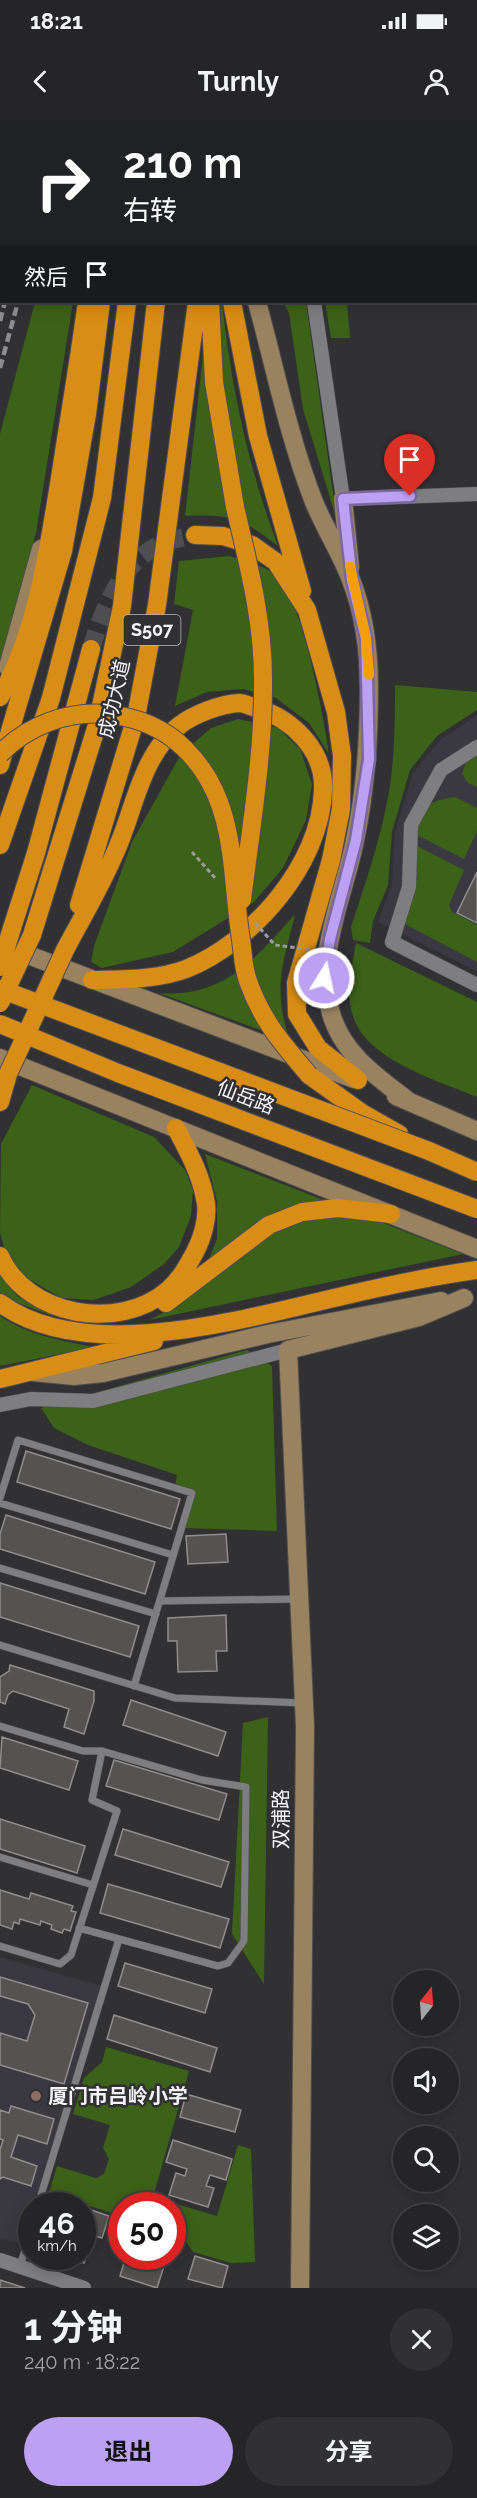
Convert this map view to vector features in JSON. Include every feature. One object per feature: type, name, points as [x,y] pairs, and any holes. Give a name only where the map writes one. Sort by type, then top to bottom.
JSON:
[{"type":"highway","points":[[0,697],[10,680],[25,640],[51,533],[87,303]]},
{"type":"highway","points":[[0,765],[63,551],[87,414],[100,303]]},
{"type":"highway","points":[[0,845],[51,698],[102,498],[127,303]]},
{"type":"highway","name":"成功大道","points":[[0,1004],[32,935],[97,725],[122,606],[156,303]]},
{"type":"highway","name":"成功大道","points":[[0,1102],[3,1073],[65,950],[136,717],[157,605],[197,303]]},
{"type":"highway","points":[[210,303],[214,382],[235,507],[256,605],[263,677],[261,739],[243,921]]},
{"type":"highway","points":[[232,303],[258,436],[336,712],[342,756],[341,809],[331,860],[296,983],[297,1014],[318,1048],[358,1080]]},
{"type":"highway","points":[[195,535],[223,536],[252,545],[276,562],[307,610]]},
{"type":"highway","points":[[0,967],[36,853],[91,649]]},
{"type":"highway","points":[[65,950],[115,853],[142,782],[158,749],[180,725],[206,712],[240,703],[273,713],[304,736],[319,764],[323,789],[318,822],[300,866],[281,896],[254,925],[222,949],[185,969],[144,978],[92,980]]},
{"type":"highway","points":[[0,754],[11,743],[32,729],[58,719],[90,713],[120,715],[154,726],[177,741],[200,763],[218,795],[229,831],[243,921],[247,978],[267,1025],[309,1075],[362,1113],[429,1151]]},
{"type":"highway","name":"仙岳路","points":[[0,989],[429,1151],[477,1172]]},
{"type":"highway","name":"仙岳路","points":[[0,1024],[117,1073],[477,1209]]},
{"type":"highway","points":[[0,1256],[21,1289],[58,1308],[101,1315],[144,1305],[168,1289],[187,1268],[201,1240],[207,1207],[199,1170],[176,1128]]},
{"type":"highway","points":[[55,1329],[105,1327],[132,1321],[166,1303],[269,1225],[302,1212],[338,1208],[390,1214]]},
{"type":"highway","points":[[0,1379],[263,1314],[412,1280],[477,1270]]},
{"type":"highway","points":[[0,1303],[10,1311],[55,1329],[117,1335],[213,1326]]},
{"type":"main road","points":[[0,697],[42,544],[66,409],[81,303]]},
{"type":"main road","points":[[257,303],[284,409],[314,502],[352,580]]},
{"type":"main road","points":[[343,499],[352,580],[366,638],[369,759],[356,840],[330,939],[324,978],[331,1014],[344,1042],[362,1065],[407,1100]]},
{"type":"main road","points":[[0,944],[358,1080],[477,1131]]},
{"type":"main road","points":[[3,1073],[176,1128],[477,1249]]},
{"type":"main road","points":[[288,1350],[419,1317],[471,1298]]},
{"type":"main road","points":[[28,1371],[74,1376],[103,1373],[268,1334],[415,1304],[471,1298]]},
{"type":"main road","name":"双浦路","points":[[288,1350],[304,1703],[300,2288]]},
{"type":"street","points":[[314,303],[343,499],[477,494]]},
{"type":"street","points":[[477,747],[441,770],[411,825],[409,887],[392,942],[477,985]]},
{"type":"street","points":[[0,1405],[31,1399],[93,1401],[288,1350]]},
{"type":"street","points":[[0,2259],[18,2265]]},
{"type":"street","points":[[32,2270],[84,2288]]},
{"type":"lane","points":[[0,1498],[18,1440],[192,1493],[134,1686]]},
{"type":"lane","points":[[0,1503],[173,1555]]},
{"type":"lane","points":[[0,1568],[156,1614]]},
{"type":"lane","points":[[160,1601],[299,1599]]},
{"type":"lane","points":[[0,1645],[175,1698],[304,1703]]},
{"type":"lane","points":[[0,1726],[83,1751],[102,1751],[202,1780],[246,1787],[244,1941],[228,1963],[218,1966],[80,1928]]},
{"type":"lane","points":[[0,1946],[60,1964],[71,1955],[117,1811],[92,1800],[102,1751]]},
{"type":"lane","points":[[0,1857],[93,1885]]},
{"type":"lane","points":[[42,2192],[119,1939]]},
{"type":"path","points":[[243,921],[275,945],[313,950]]},
{"type":"shaded area","points":[[477,715],[477,971],[378,922],[392,884],[395,831],[413,773],[440,740]]},
{"type":"shaded area","name":"厦门市吕岭小学","points":[[0,1957],[105,1987],[44,2192],[18,2192],[18,2243],[0,2238]]},
{"type":"green space","points":[[35,303],[73,303],[36,533],[0,676],[0,434]]},
{"type":"green space","points":[[209,303],[222,303],[230,364],[242,426],[267,516],[278,546],[254,529],[235,520],[214,516],[185,516]]},
{"type":"green space","points":[[284,303],[306,303],[337,521],[303,409],[289,313]]},
{"type":"green space","points":[[325,303],[347,303],[350,338],[331,338]]},
{"type":"green space","points":[[229,556],[268,570],[279,578],[287,590],[296,609],[311,661],[329,754],[309,723],[276,698],[243,689],[207,692],[175,706],[193,610],[174,604],[179,561]]},
{"type":"green space","points":[[395,685],[477,692],[477,710],[437,736],[410,770],[392,832],[388,885],[373,921],[370,943],[353,940],[351,927],[367,879],[388,797],[395,727]]},
{"type":"green space","points":[[238,719],[278,728],[300,749],[312,784],[306,820],[283,868],[254,902],[173,952],[102,968],[91,962],[94,946],[132,842],[181,754],[211,728]]},
{"type":"green space","points":[[477,753],[477,787],[468,783],[462,774],[466,761]]},
{"type":"green space","points":[[455,797],[477,808],[477,831],[464,859],[417,835],[415,830],[429,806],[439,800]]},
{"type":"green space","points":[[417,846],[464,870],[449,905],[452,912],[477,925],[477,962],[405,924],[404,916],[415,893]]},
{"type":"green space","points":[[295,914],[281,977],[282,1006],[290,1041],[159,993],[182,993],[220,982],[252,960]]},
{"type":"green space","points":[[356,943],[477,1002],[477,1097],[424,1076],[388,1057],[361,1031],[353,1016],[350,999],[350,980]]},
{"type":"green space","points":[[32,1085],[154,1137],[185,1170],[193,1190],[191,1216],[179,1247],[164,1264],[131,1287],[94,1300],[61,1298],[27,1278],[6,1255],[0,1232],[1,1144]]},
{"type":"green space","points":[[205,1154],[463,1254],[149,1320],[181,1304],[202,1276],[217,1239],[217,1201]]},
{"type":"green space","points":[[0,1272],[17,1296],[55,1317],[13,1301],[0,1292]]},
{"type":"green space","points":[[0,1316],[34,1333],[95,1347],[0,1366]]},
{"type":"green space","points":[[247,1350],[272,1366],[277,1531],[181,1528],[189,1495],[175,1487],[177,1475],[88,1445],[54,1428],[41,1408]]},
{"type":"green space","points":[[268,1717],[264,1984],[232,1934],[243,1723]]},
{"type":"green space","points":[[106,2047],[189,2071],[154,2192],[108,2192],[108,2212],[96,2208],[96,2192],[49,2192],[57,2166],[96,2178],[104,2174],[109,2159],[103,2148],[110,2125],[73,2114],[84,2078],[102,2062]]},
{"type":"green space","points":[[238,2145],[251,2149],[255,2262],[231,2263],[193,2252],[186,2241],[186,2207],[217,2216]]},
{"type":"building","points":[[477,872],[477,923],[457,913]]},
{"type":"building","points":[[26,1451],[180,1499],[171,1529],[17,1482]]},
{"type":"building","points":[[6,1515],[155,1562],[145,1594],[0,1549],[0,1534]]},
{"type":"building","points":[[226,1534],[228,1562],[188,1564],[186,1536]]},
{"type":"building","points":[[0,1583],[139,1626],[130,1657],[0,1617]]},
{"type":"building","points":[[226,1615],[227,1651],[216,1651],[217,1671],[178,1672],[177,1641],[168,1641],[168,1618]]},
{"type":"building","points":[[10,1665],[94,1691],[94,1701],[84,1734],[64,1727],[69,1709],[13,1691],[8,1695],[5,1704],[0,1702],[0,1677],[9,1671]]},
{"type":"building","points":[[131,1700],[226,1732],[218,1756],[123,1725]]},
{"type":"building","points":[[2,1737],[78,1761],[69,1790],[0,1768]]},
{"type":"building","points":[[114,1760],[227,1794],[219,1820],[106,1786]]},
{"type":"building","points":[[0,1819],[85,1846],[77,1873],[0,1849]]},
{"type":"building","points":[[123,1829],[229,1862],[221,1887],[115,1855]]},
{"type":"building","points":[[108,1884],[229,1919],[220,1948],[100,1913]]},
{"type":"building","points":[[0,1890],[29,1899],[31,1893],[73,1906],[71,1911],[76,1912],[70,1931],[64,1929],[62,1933],[51,1929],[52,1925],[41,1921],[40,1925],[20,1919],[19,1924],[14,1922],[12,1929],[0,1925]]},
{"type":"building","points":[[125,1963],[212,1989],[205,2013],[118,1986]]},
{"type":"building","points":[[0,1977],[88,2003],[64,2084],[0,2065],[0,2033],[27,2041],[35,2015],[28,2004],[0,1996]]},
{"type":"building","points":[[114,2015],[217,2048],[210,2072],[107,2039]]},
{"type":"building","points":[[186,2094],[241,2110],[235,2132],[180,2117]]},
{"type":"building","points":[[11,2106],[54,2119],[47,2144],[18,2135],[11,2157],[37,2166],[31,2186],[3,2177],[0,2179],[0,2150],[3,2140],[0,2139],[0,2110],[9,2113]]},
{"type":"building","points":[[173,2140],[232,2159],[226,2180],[210,2175],[206,2186],[214,2188],[208,2207],[186,2200],[186,2192],[170,2192],[176,2173],[185,2176],[187,2169],[166,2162]]},
{"type":"building","points":[[96,2212],[108,2216],[102,2238],[96,2236]]},
{"type":"building","points":[[195,2256],[228,2266],[222,2288],[188,2279]]},
{"type":"building","points":[[122,2270],[163,2270],[157,2288],[120,2276]]},
{"type":"building","points":[[0,2280],[25,2288],[0,2288]]},
{"type":"tunnel","points":[[91,649],[101,618],[125,574],[148,551],[171,540],[195,535]]},
{"type":"railway","points":[[0,321],[5,303]]},
{"type":"railway","points":[[0,368],[18,303]]},
{"type":"slow traffic","points":[[350,566],[366,638],[369,675]]},
{"type":"place","name":"厦门市吕岭小学","points":[[36,2096]]},
{"type":"route","points":[[324,978],[330,939],[356,840],[369,759],[369,683],[366,638],[352,580],[343,499],[410,496]]}]
